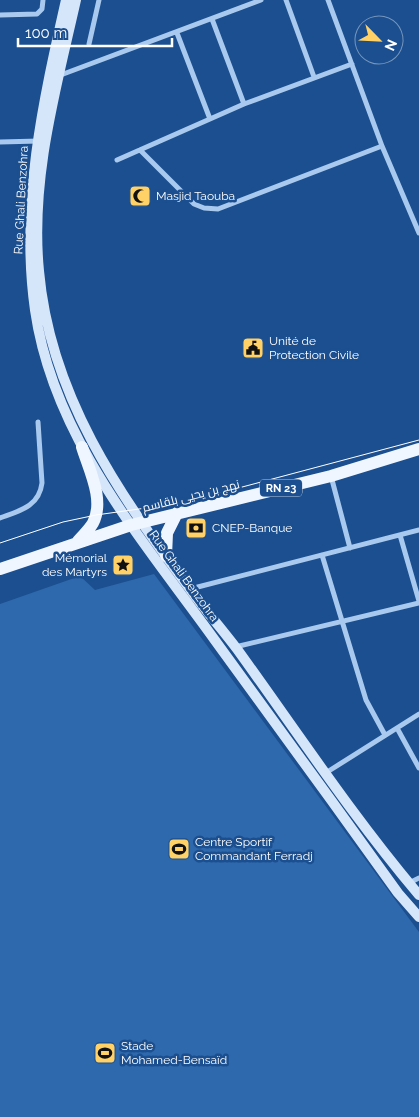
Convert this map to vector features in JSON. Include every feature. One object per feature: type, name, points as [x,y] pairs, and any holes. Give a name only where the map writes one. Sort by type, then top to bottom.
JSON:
[{"type":"main road","name":"Rue Ghali Benzohra","points":[[66,0],[40,141],[30,230],[35,312],[43,351],[54,384],[82,447],[320,776],[414,881],[419,895]]},
{"type":"main road","name":"Rue Ghali Benzohra","points":[[53,77],[76,0]]},
{"type":"main road","name":"Rue Ghali Benzohra","points":[[40,141],[38,269],[52,345],[86,434],[123,496],[137,524],[166,556],[185,590],[235,647],[398,893],[419,917]]},
{"type":"main road","points":[[77,542],[92,524],[97,508],[96,490],[82,447]]},
{"type":"main road","name":"نهج بن يحيى بلقاسم","points":[[0,569],[77,542],[137,524],[331,476],[419,449]]},
{"type":"main road","points":[[166,556],[167,534],[178,513]]},
{"type":"street","points":[[0,14],[37,14],[42,9],[43,0]]},
{"type":"street","points":[[88,44],[99,0]]},
{"type":"street","points":[[53,77],[177,33],[261,0]]},
{"type":"street","points":[[286,0],[314,77]]},
{"type":"street","points":[[328,0],[382,146],[419,233]]},
{"type":"street","points":[[212,19],[244,104]]},
{"type":"street","points":[[177,33],[210,118]]},
{"type":"street","points":[[117,160],[244,104],[352,64]]},
{"type":"street","points":[[0,142],[40,141]]},
{"type":"street","points":[[140,150],[194,204],[204,208],[218,209],[382,146]]},
{"type":"street","points":[[0,518],[31,505],[40,493],[42,483],[38,422]]},
{"type":"street","points":[[331,476],[350,548]]},
{"type":"street","points":[[185,590],[419,530]]},
{"type":"street","points":[[235,647],[419,602],[400,535]]},
{"type":"street","points":[[322,555],[366,700],[385,735]]},
{"type":"street","points":[[320,776],[419,714]]},
{"type":"street","points":[[397,728],[419,768]]},
{"type":"shaded area","name":"Centre Sportif Commandant Ferradj","points":[[154,574],[419,932],[419,1117],[0,1117],[0,604],[80,576],[95,590]]},
{"type":"tram line","points":[[0,543],[63,522],[96,515],[182,503],[419,440]]},
{"type":"place","name":"Masjid Taouba","points":[[140,196]]},
{"type":"place","name":"Unité de Protection Civile","points":[[253,348]]},
{"type":"place","name":"CNEP-Banque","points":[[196,528]]},
{"type":"place","name":"Mémorial des Martyrs","points":[[123,565]]},
{"type":"place","name":"Centre Sportif Commandant Ferradj","points":[[179,849]]},
{"type":"place","name":"Stade Mohamed-Bensaïd","points":[[105,1053]]}]
